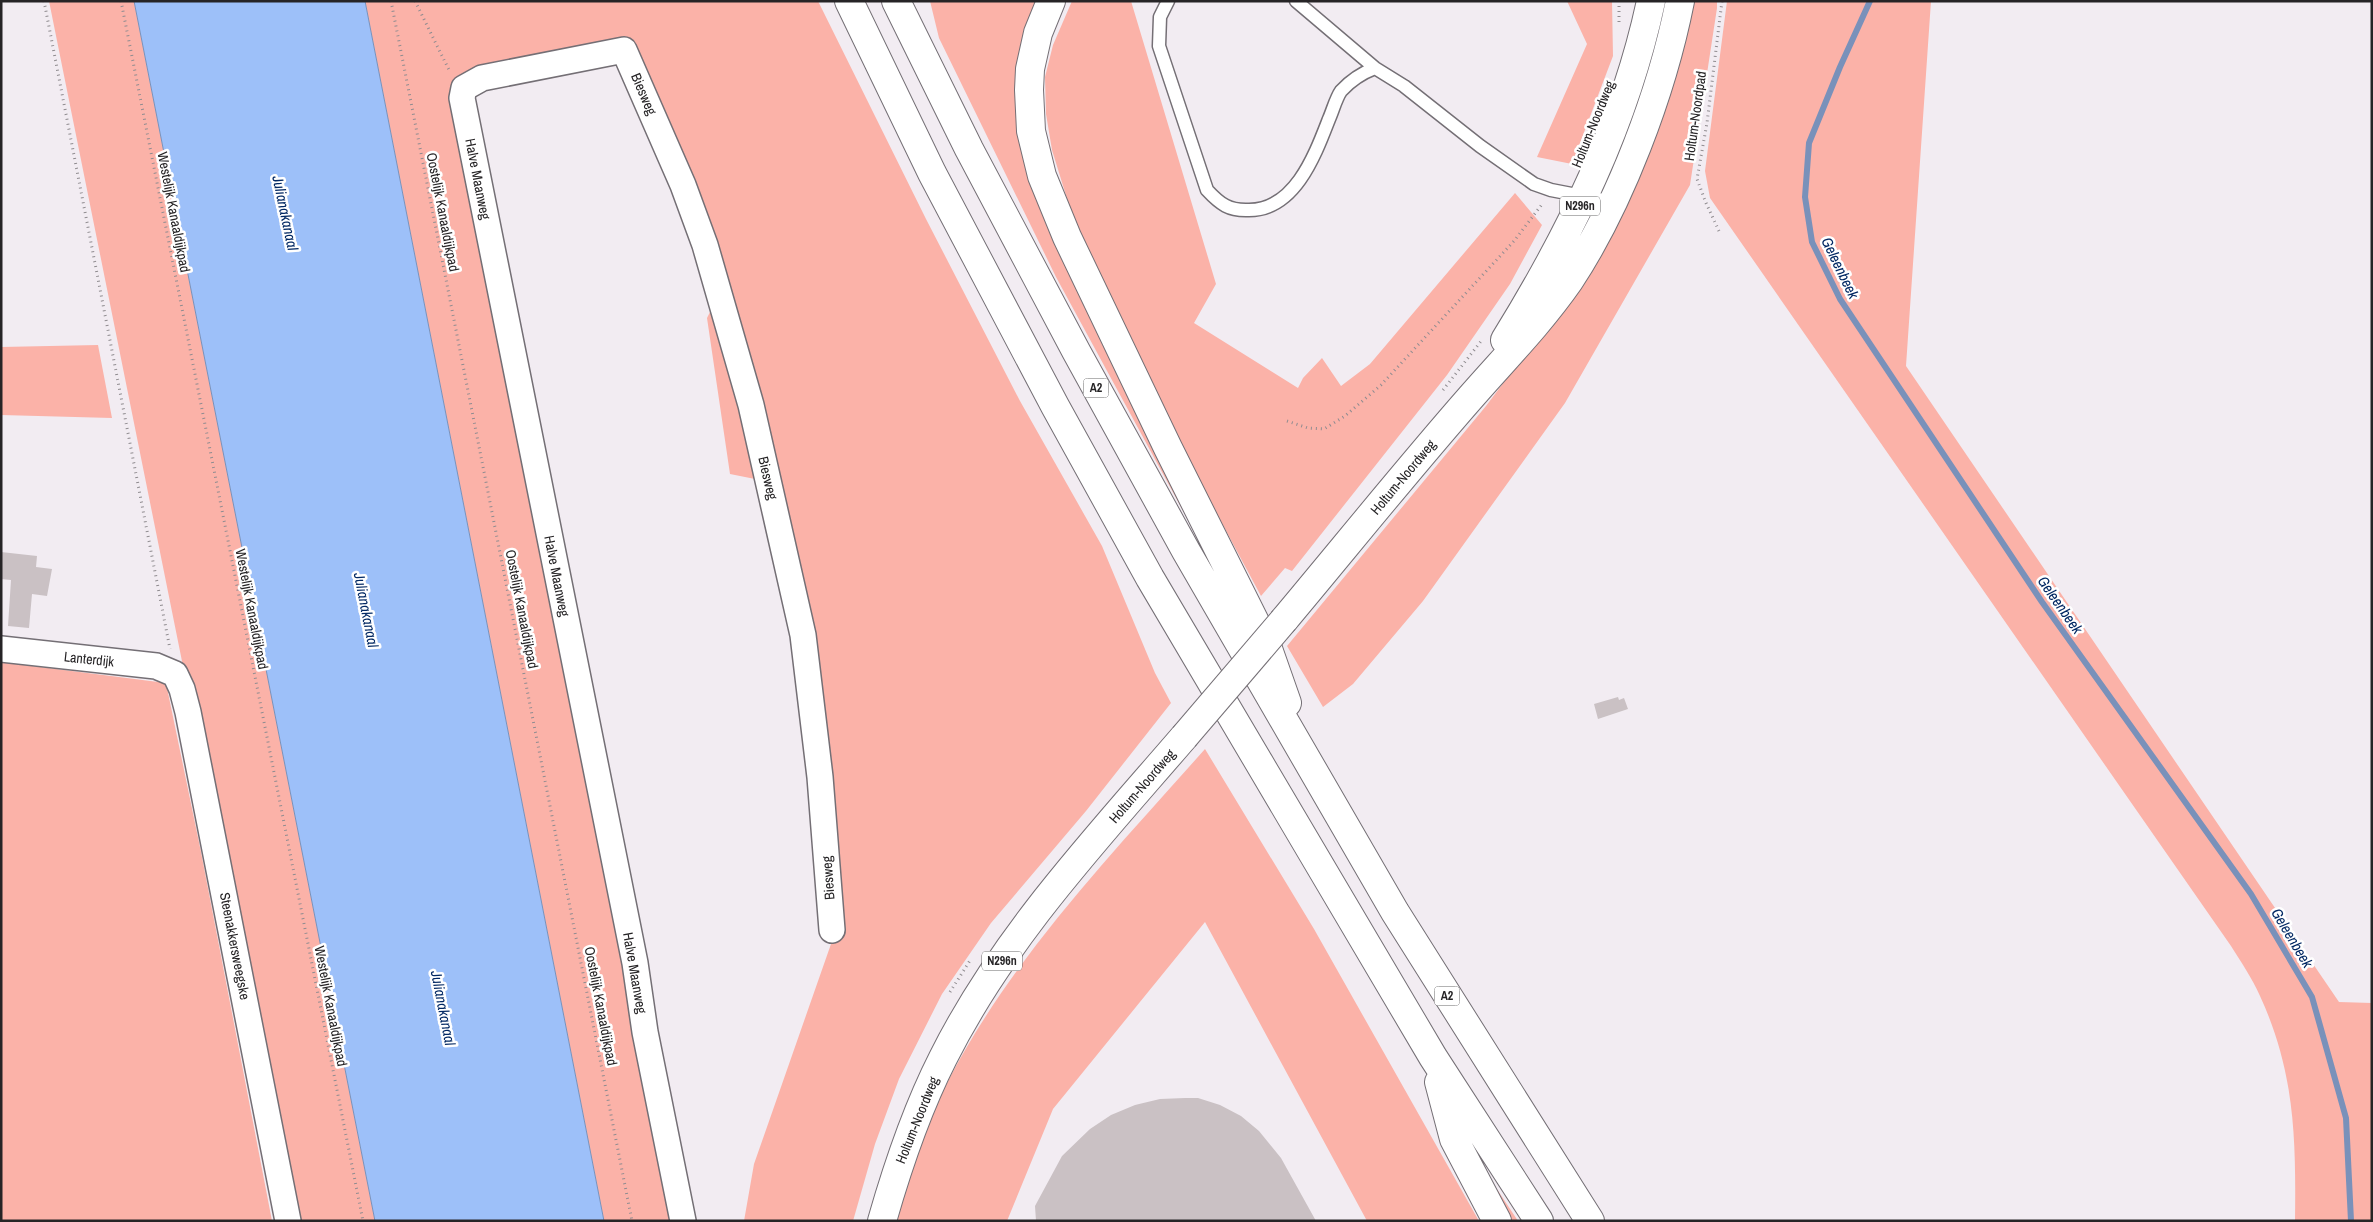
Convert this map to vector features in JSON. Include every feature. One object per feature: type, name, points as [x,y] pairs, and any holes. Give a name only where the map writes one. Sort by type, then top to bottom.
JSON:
[{"type":"main road","points":[[849,1],[932,172],[1055,406],[1150,578],[1433,1058],[1539,1221]]},
{"type":"main road","name":"A2","points":[[896,1],[969,149],[1071,342],[1186,551],[1310,768],[1400,920],[1590,1221]]},
{"type":"main road","name":"A2","points":[[1051,1],[1038,33],[1030,69],[1031,131],[1042,176],[1076,255],[1168,448],[1267,646],[1310,768]]},
{"type":"main road","name":"Holtum-Noordweg","points":[[1472,396],[1548,268],[1585,196],[1619,114],[1642,44],[1651,1]]},
{"type":"main road","name":"Holtum-Noordweg","points":[[882,1221],[901,1160],[925,1098],[943,1058],[987,982],[1067,874],[1472,396],[1528,335],[1568,281],[1613,202],[1651,109],[1675,28],[1680,1]]},
{"type":"main road","points":[[1433,1058],[1454,1139],[1496,1221]]},
{"type":"street","name":"Biesweg","points":[[464,88],[482,78],[619,50],[624,50],[632,66],[683,185],[705,246],[751,405],[804,634],[820,777],[832,930]]},
{"type":"street","name":"Halve Maanweg","points":[[464,88],[462,98],[635,963],[645,1032],[683,1221]]},
{"type":"street","name":"Lanterdijk","points":[[1,649],[156,666],[175,674]]},
{"type":"street","name":"Steenakkersweegske","points":[[175,674],[182,689],[188,712],[288,1221]]},
{"type":"lane","points":[[1168,1],[1160,17],[1159,46],[1207,190],[1219,204],[1235,211],[1258,210],[1280,200],[1298,184],[1317,148],[1340,92],[1361,73],[1375,68]]},
{"type":"lane","points":[[1296,1],[1375,68],[1404,86],[1480,146],[1534,184],[1551,190],[1613,202]]},
{"type":"path","points":[[44,1],[175,674]]},
{"type":"path","name":"Westelijk Kanaaldijkpad","points":[[121,1],[363,1221]]},
{"type":"path","name":"Oostelijk Kanaaldijkpad","points":[[391,1],[632,1221]]},
{"type":"path","points":[[414,1],[450,72],[464,88]]},
{"type":"path","points":[[1619,1],[1619,30]]},
{"type":"path","name":"Holtum-Noordpad","points":[[1720,230],[1706,203],[1697,179],[1707,123],[1722,1]]},
{"type":"path","points":[[1288,421],[1308,428],[1324,430],[1345,416],[1381,385],[1514,241],[1541,208],[1551,190]]},
{"type":"path","points":[[1438,397],[1486,334]]},
{"type":"shaded area","points":[[49,1],[134,1],[375,1221],[290,1221],[187,686]]},
{"type":"shaded area","points":[[365,1],[818,1],[926,219],[1020,401],[1102,546],[1155,673],[1171,703],[1086,811],[991,923],[942,994],[899,1079],[875,1144],[853,1221],[744,1221],[754,1164],[831,944],[812,736],[760,480],[730,474],[707,318],[716,300],[697,238],[612,54],[460,88],[684,1221],[604,1221]]},
{"type":"shaded area","points":[[930,1],[1043,1],[1020,87],[1191,518],[1188,520],[1056,277],[939,38]]},
{"type":"shaded area","points":[[1072,1],[1131,1],[1216,284],[1194,323],[1298,388],[1303,378],[1322,358],[1341,386],[1370,364],[1515,193],[1542,225],[1510,284],[1447,375],[1292,571],[1285,568],[1261,596],[1093,283],[1052,150],[1046,114],[1045,77],[1053,45]]},
{"type":"shaded area","points":[[1567,1],[1612,1],[1613,56],[1572,164],[1537,157],[1587,44]]},
{"type":"shaded area","points":[[1689,1],[1717,1],[1690,185],[1565,403],[1423,601],[1353,684],[1323,707],[1287,646],[1486,406],[1580,281]]},
{"type":"shaded area","points":[[1727,1],[1931,1],[1906,366],[2339,1002],[2372,1003],[2372,1221],[2295,1221],[2294,1134],[2287,1079],[2272,1024],[2250,976],[1710,198],[1705,171]]},
{"type":"shaded area","points":[[98,345],[112,418],[1,415],[1,347]]},
{"type":"shaded area","points":[[1,662],[166,683],[201,852],[272,1221],[1,1221]]},
{"type":"shaded area","points":[[1205,749],[1314,929],[1479,1221],[1367,1221],[1205,922],[1053,1109],[1007,1221],[896,1221],[918,1150],[931,1116],[973,1037],[1002,992],[1066,908]]},
{"type":"shaded area","points":[[1471,1150],[1518,1221],[1510,1221]]},
{"type":"water","name":"Julianakanaal","points":[[134,1],[365,1],[604,1221],[375,1221]]},
{"type":"building","points":[[1,552],[37,556],[36,567],[52,569],[47,596],[32,594],[29,628],[8,626],[11,580],[1,579]]},
{"type":"building","points":[[1618,697],[1619,700],[1624,698],[1628,709],[1598,719],[1594,704]]},
{"type":"building","points":[[1198,1098],[1220,1105],[1241,1116],[1259,1131],[1281,1158],[1316,1221],[1036,1221],[1035,1206],[1062,1156],[1090,1129],[1111,1115],[1135,1105],[1160,1099]]},
{"type":"waterway","name":"Geleenbeek","points":[[1870,1],[1840,67],[1809,143],[1805,197],[1812,242],[1840,299],[2042,602],[2251,894],[2312,997],[2346,1118],[2351,1221]]}]
